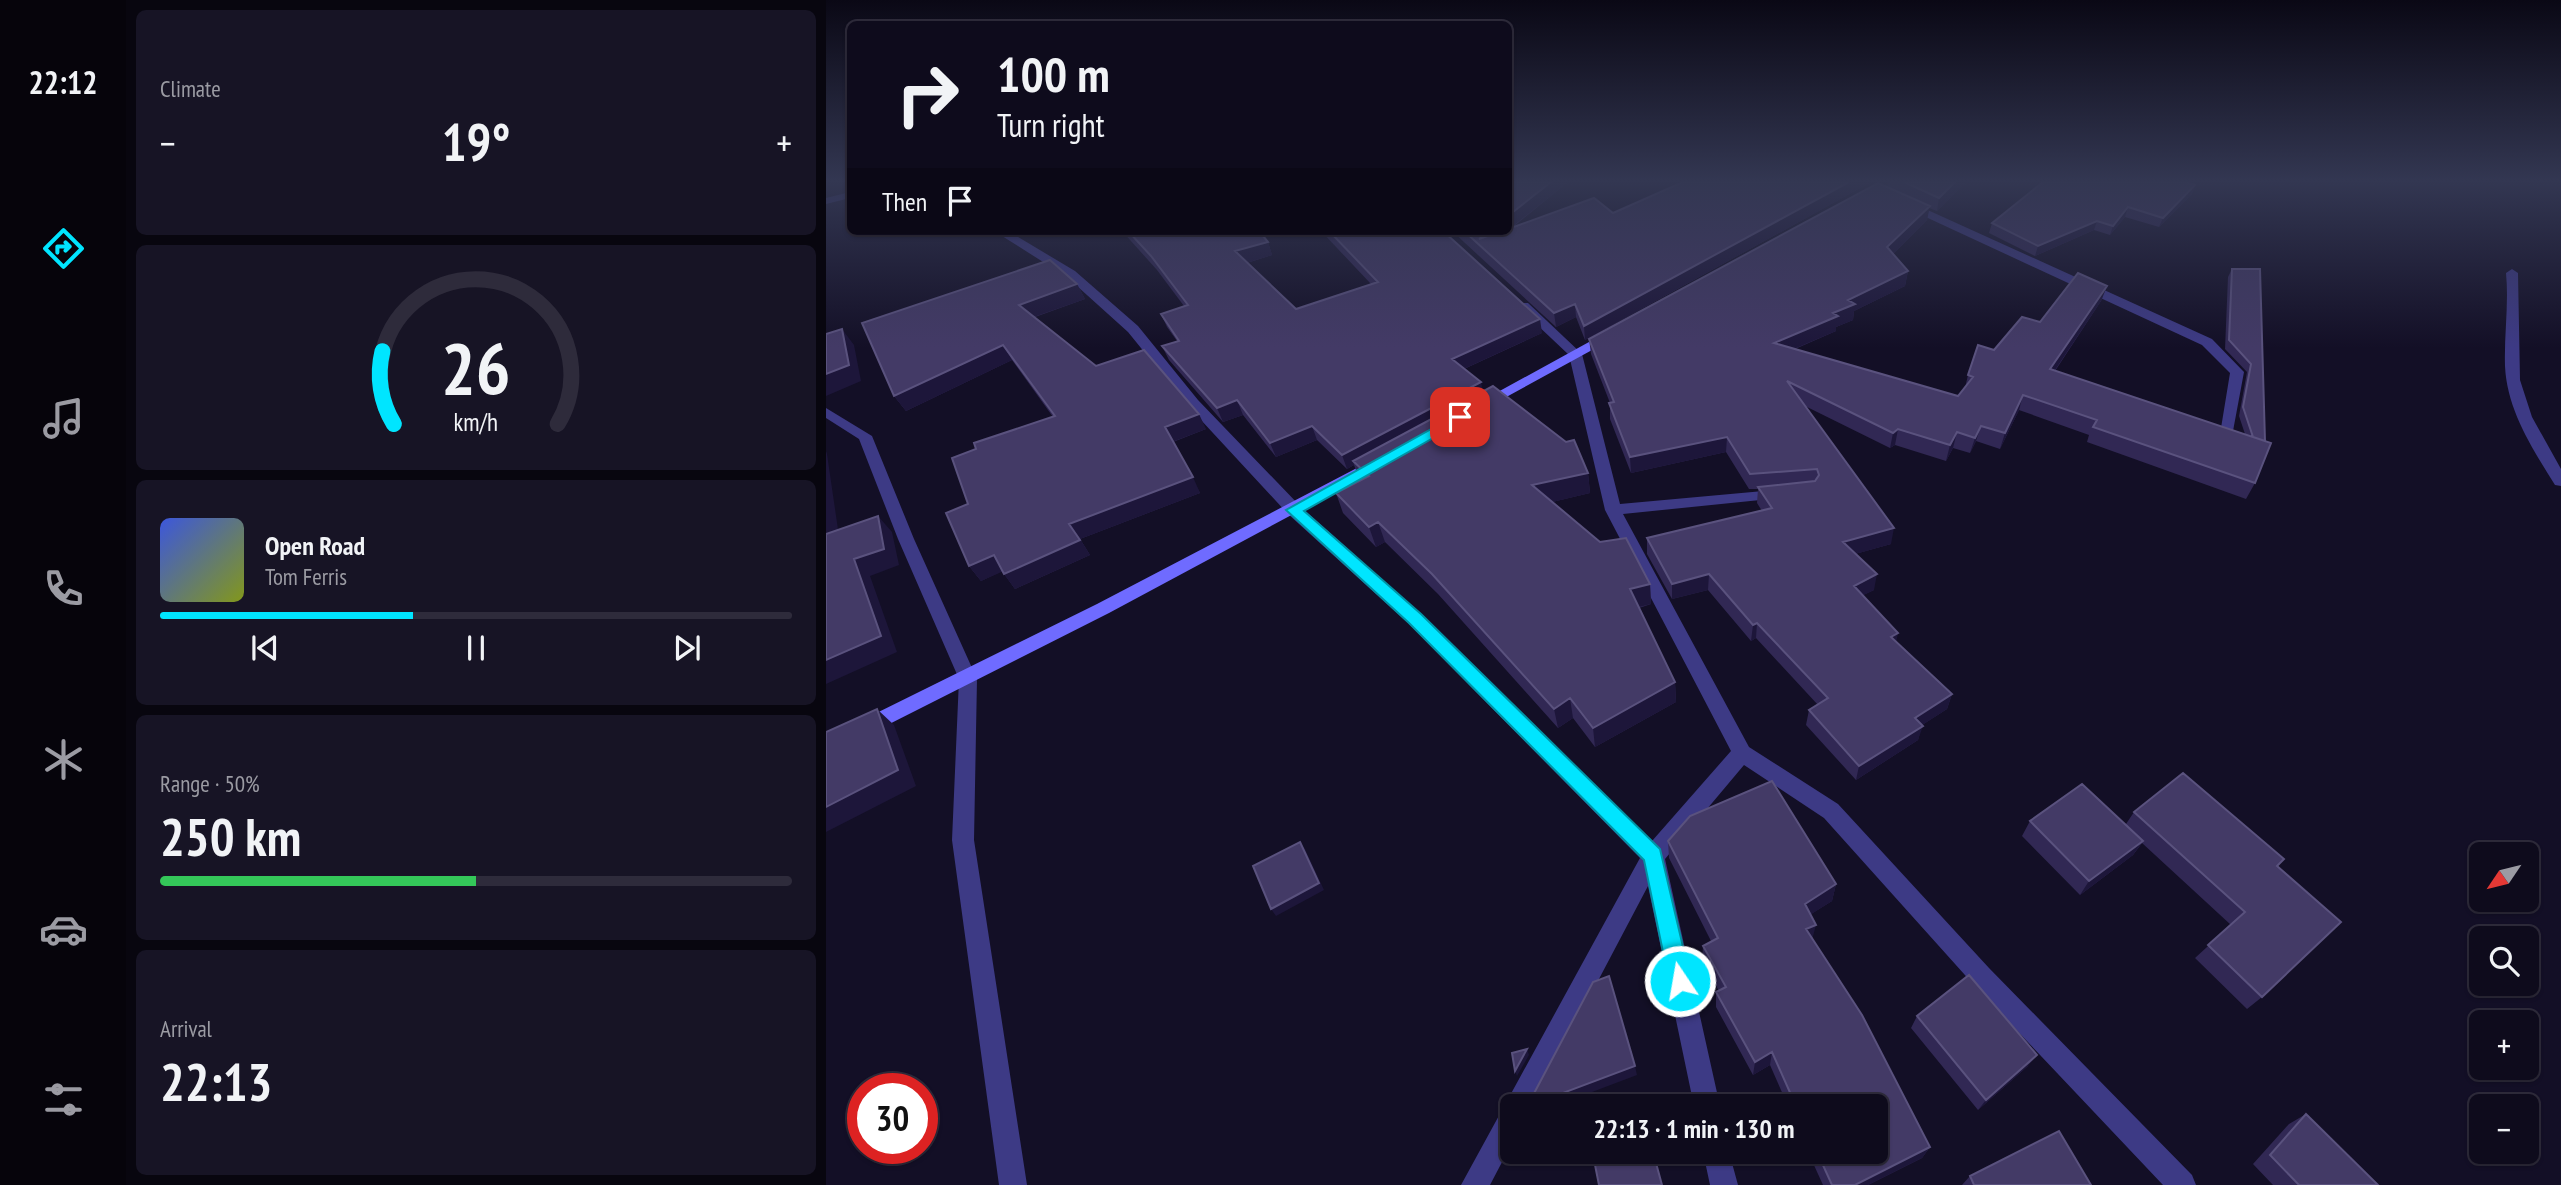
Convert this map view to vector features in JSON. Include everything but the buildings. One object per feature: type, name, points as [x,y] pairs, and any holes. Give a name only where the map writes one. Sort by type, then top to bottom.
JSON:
[{"type":"street","points":[[1010,237],[1071,274],[1133,329],[1193,403],[1294,510],[1415,619],[1653,856],[1704,1094]]},
{"type":"street","points":[[1980,237],[2207,342],[2237,372],[2228,428]]},
{"type":"street","points":[[2512,273],[2515,291],[2512,310],[2515,392],[2532,437],[2561,481]]},
{"type":"street","points":[[1513,297],[1575,354],[1613,510],[1742,753],[1831,811],[1981,976],[2182,1185]]},
{"type":"street","points":[[1465,414],[1623,327]]},
{"type":"street","points":[[826,412],[865,436],[906,539],[968,679],[963,840],[1013,1185]]},
{"type":"street","points":[[826,747],[968,679],[1294,510],[1392,454]]},
{"type":"street","points":[[1613,510],[1793,492]]},
{"type":"street","points":[[1524,1094],[1653,856],[1742,753]]},
{"type":"street","points":[[1475,1185],[1500,1138]]},
{"type":"street","points":[[1719,1164],[1724,1185]]},
{"type":"route","points":[[1460,417],[1294,510],[1415,619],[1653,856],[1680,981]]}]
